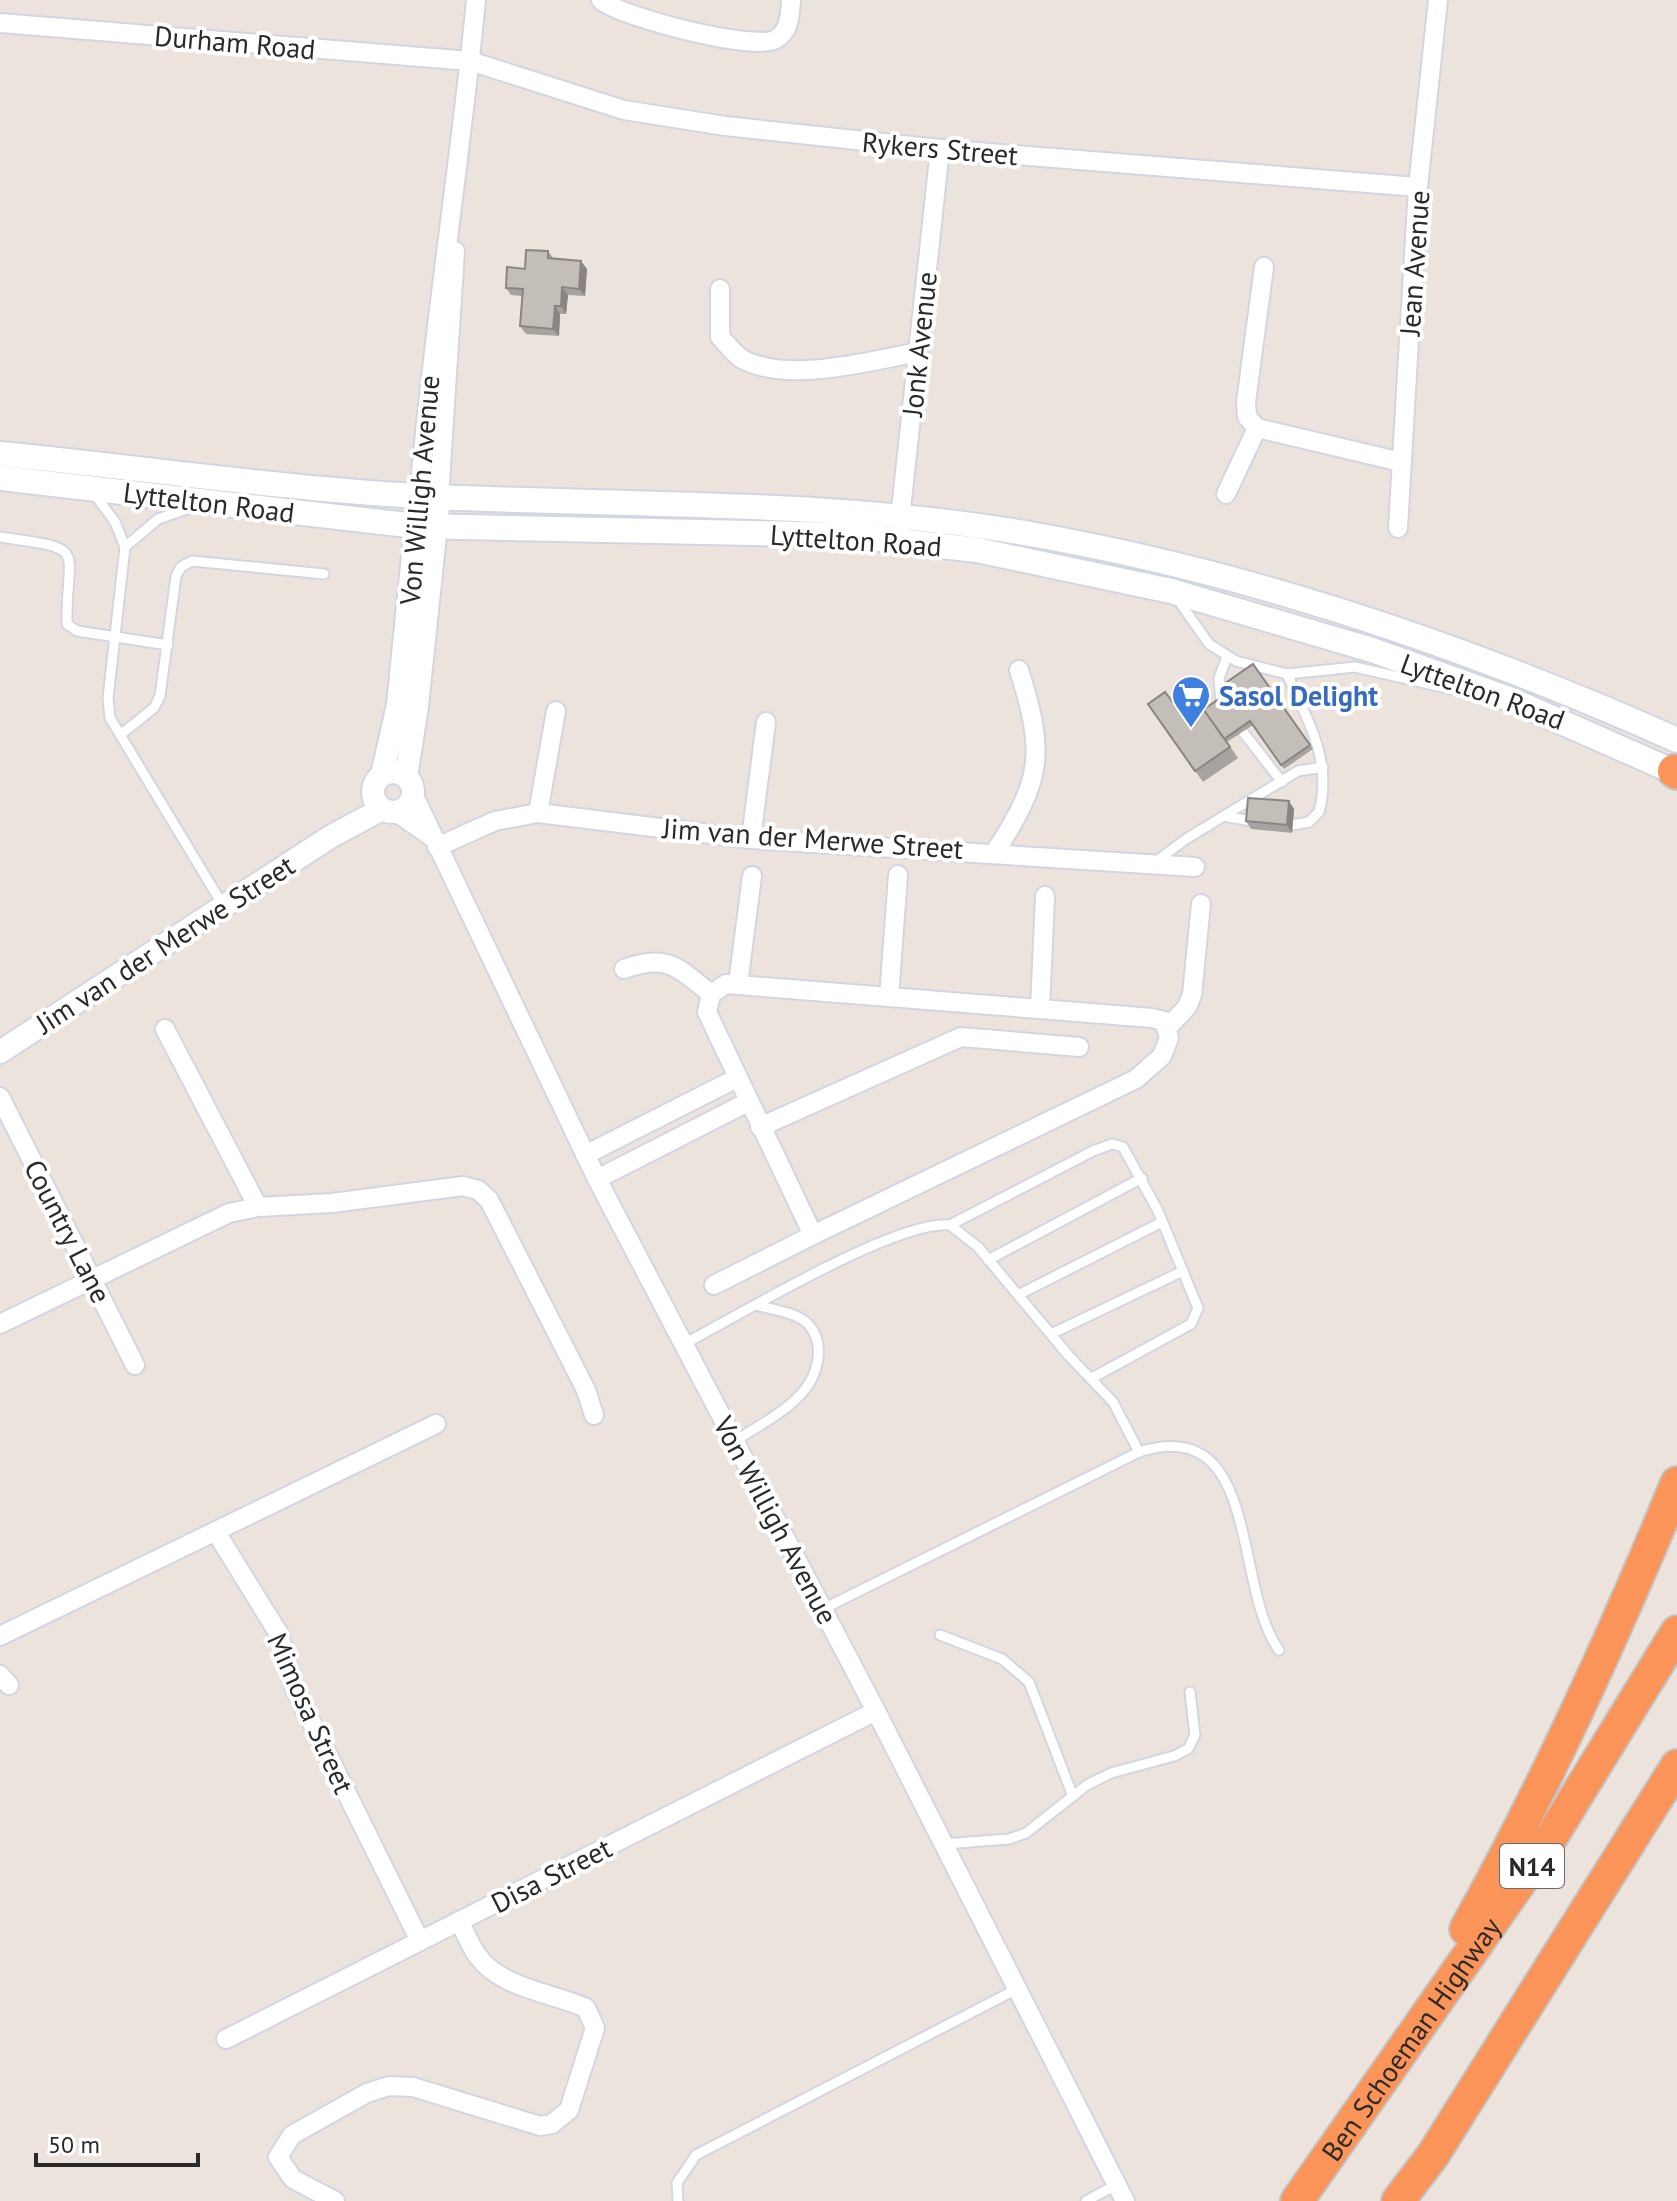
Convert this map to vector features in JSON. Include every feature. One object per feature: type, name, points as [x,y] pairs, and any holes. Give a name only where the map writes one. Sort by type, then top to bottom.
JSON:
[{"type":"highway","points":[[1375,2093],[1526,1820],[1624,1614],[1677,1483]]},
{"type":"highway","name":"Ben Schoeman Highway","points":[[1297,2201],[1550,1839],[1677,1632]]},
{"type":"highway","name":"N14","points":[[1398,2201],[1433,2155],[1677,1766]]},
{"type":"highway","points":[[1433,2155],[1677,1793]]},
{"type":"main road","name":"Lyttelton Road","points":[[0,454],[429,496],[899,529],[1028,534],[1162,562],[1296,598],[1553,687],[1676,764]]},
{"type":"main road","name":"Lyttelton Road","points":[[0,478],[426,526],[818,534],[899,529],[1171,591],[1372,650],[1676,764]]},
{"type":"street","name":"Von Willigh Avenue","points":[[476,0],[453,205],[433,337],[429,496],[409,785],[597,1179],[876,1711],[1120,2193]]},
{"type":"street","points":[[601,0],[641,19],[752,42],[774,41],[784,32],[789,22],[791,0]]},
{"type":"street","name":"Jean Avenue","points":[[1398,528],[1418,187],[1438,0]]},
{"type":"street","name":"Durham Road","points":[[0,23],[470,61]]},
{"type":"street","name":"Rykers Street","points":[[470,61],[624,110],[725,126],[940,149],[1418,187]]},
{"type":"street","name":"Jonk Avenue","points":[[899,529],[940,149]]},
{"type":"street","points":[[1264,267],[1246,402],[1247,417],[1257,428],[1401,462]]},
{"type":"street","points":[[720,289],[720,337],[742,359],[776,368],[830,369],[918,352]]},
{"type":"street","points":[[1226,494],[1257,428]]},
{"type":"street","name":"Von Willigh Avenue","points":[[426,526],[384,796],[435,842]]},
{"type":"street","points":[[995,852],[1025,803],[1037,756],[1034,718],[1019,670]]},
{"type":"street","points":[[538,813],[556,711]]},
{"type":"street","points":[[751,839],[766,722]]},
{"type":"street","points":[[384,796],[394,772],[409,785]]},
{"type":"street","name":"Jim van der Merwe Street","points":[[0,1052],[330,837],[343,818],[384,796],[407,806],[409,785]]},
{"type":"street","name":"Jim van der Merwe Street","points":[[435,842],[495,821],[538,813],[751,839],[1195,867]]},
{"type":"street","points":[[889,997],[898,875]]},
{"type":"street","points":[[738,984],[752,876]]},
{"type":"street","points":[[1040,1009],[1045,896]]},
{"type":"street","points":[[1167,1028],[1187,1007],[1192,995],[1201,904]]},
{"type":"street","points":[[624,969],[647,961],[674,965],[711,994]]},
{"type":"street","points":[[714,1285],[1136,1079],[1162,1056],[1169,1038],[1164,1021],[726,984],[711,994],[707,1012],[813,1235]]},
{"type":"street","points":[[165,1029],[258,1207]]},
{"type":"street","points":[[760,1127],[961,1037],[1079,1047]]},
{"type":"street","points":[[585,1155],[737,1078]]},
{"type":"street","name":"Country Lane","points":[[0,1097],[135,1365]]},
{"type":"street","points":[[597,1179],[748,1102]]},
{"type":"street","points":[[0,1324],[209,1221],[258,1207],[332,1203],[442,1188],[478,1190],[489,1200],[500,1219],[586,1390],[594,1415]]},
{"type":"street","points":[[0,1636],[436,1424]]},
{"type":"street","name":"Mimosa Street","points":[[216,1532],[279,1634],[294,1687],[420,1941]]},
{"type":"street","name":"Disa Street","points":[[226,2039],[876,1711]]},
{"type":"street","points":[[335,2201],[322,2198],[293,2179],[278,2157],[292,2135],[367,2093],[389,2086],[413,2087],[540,2126],[552,2124],[569,2110],[592,2043],[593,2017],[586,2008],[496,1973],[477,1955],[459,1921]]},
{"type":"lane","points":[[90,489],[115,522],[125,547],[108,698],[110,718],[224,907]]},
{"type":"lane","points":[[125,547],[158,519],[206,503]]},
{"type":"lane","points":[[0,537],[62,548],[73,568],[67,624],[77,631],[168,645]]},
{"type":"lane","points":[[120,735],[154,708],[160,696],[176,576],[181,567],[192,561],[324,574]]},
{"type":"lane","points":[[1171,591],[1209,644],[1227,657],[1287,674],[1355,667],[1417,683],[1509,699]]},
{"type":"lane","points":[[1221,703],[1219,678],[1227,657]]},
{"type":"lane","points":[[1287,674],[1319,745],[1323,767],[1319,812],[1309,822],[1292,825]]},
{"type":"lane","points":[[1243,732],[1282,782]]},
{"type":"lane","points":[[1154,864],[1186,839],[1228,817],[1306,768],[1323,767]]},
{"type":"lane","points":[[1228,817],[1252,821]]},
{"type":"lane","points":[[683,1344],[838,1263],[921,1226],[950,1225],[1112,1144],[1123,1147],[1142,1178],[1198,1308],[1191,1324],[1092,1378]]},
{"type":"lane","points":[[988,1260],[1142,1178]]},
{"type":"lane","points":[[1018,1295],[1162,1222]]},
{"type":"lane","points":[[950,1225],[988,1260],[1113,1402],[1139,1452]]},
{"type":"lane","points":[[1051,1334],[1183,1271]]},
{"type":"lane","points":[[735,1441],[803,1393],[817,1365],[819,1351],[808,1324],[791,1314],[756,1305]]},
{"type":"lane","points":[[823,1609],[1139,1452],[1170,1444],[1184,1446],[1208,1457],[1223,1473],[1231,1488],[1265,1631],[1279,1650]]},
{"type":"lane","points":[[940,1635],[1002,1659],[1029,1682],[1072,1794]]},
{"type":"lane","points":[[944,1844],[1009,1839],[1026,1833],[1039,1826],[1072,1794],[1111,1773],[1174,1756],[1188,1749],[1195,1735],[1190,1692]]},
{"type":"lane","points":[[678,2201],[677,2183],[696,2155],[1017,1989]]},
{"type":"lane","points":[[1086,2201],[1120,2193]]},
{"type":"building","points":[[526,250],[548,251],[548,258],[581,261],[579,289],[562,287],[561,306],[555,306],[553,329],[520,326],[523,289],[506,288],[507,267],[525,269]]},
{"type":"building","points":[[1253,664],[1310,745],[1281,765],[1250,721],[1224,739],[1203,710],[1230,691],[1224,684]]},
{"type":"building","name":"Sasol Delight","points":[[1189,689],[1230,747],[1195,771],[1148,704],[1165,692],[1174,704]]},
{"type":"building","points":[[1248,798],[1289,801],[1287,825],[1246,821]]},
{"type":"place","name":"Sasol Delight","points":[[1191,729]]}]
